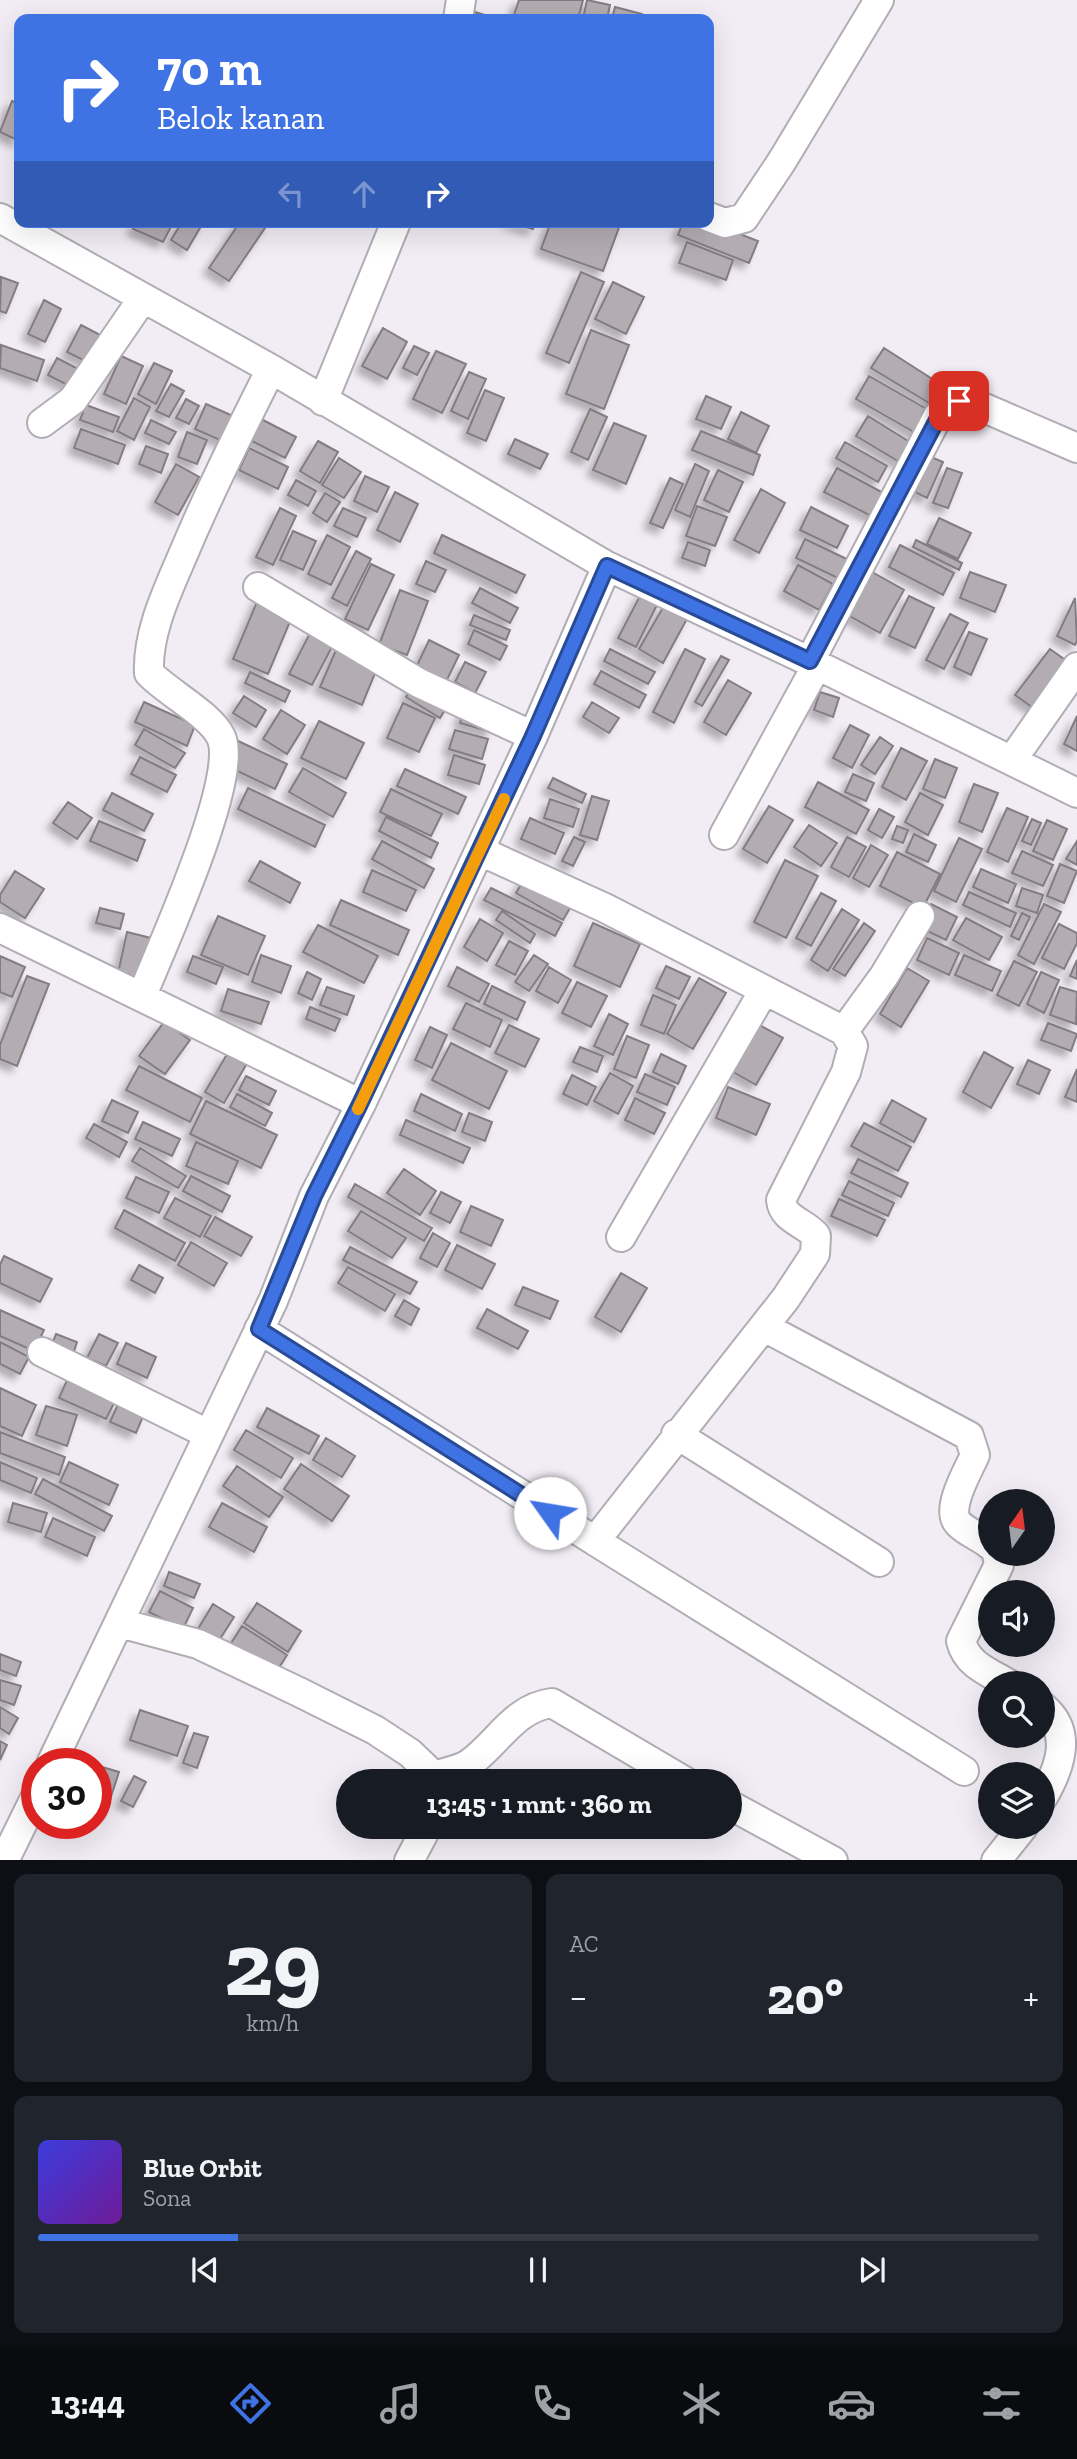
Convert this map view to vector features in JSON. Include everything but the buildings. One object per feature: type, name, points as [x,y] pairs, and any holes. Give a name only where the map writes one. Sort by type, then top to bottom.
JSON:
[{"type":"street","points":[[714,220],[725,223],[744,218],[789,150],[879,0]]},
{"type":"street","points":[[18,228],[271,369],[607,566],[814,663],[1077,793]]},
{"type":"street","points":[[323,401],[394,228]]},
{"type":"street","points":[[42,423],[73,400],[143,298]]},
{"type":"street","points":[[142,996],[203,842],[217,794],[224,748],[212,725],[149,673],[148,654],[170,584],[215,480],[271,369]]},
{"type":"street","points":[[724,835],[939,416],[950,403],[974,403],[1077,448]]},
{"type":"street","points":[[59,1748],[259,1329],[314,1196],[480,851],[607,566]]},
{"type":"street","points":[[258,587],[419,683],[533,736]]},
{"type":"street","points":[[1012,760],[1077,667]]},
{"type":"street","points":[[480,851],[605,908],[763,992],[844,1031],[853,1046],[846,1072],[781,1200],[782,1209],[787,1215],[816,1236],[816,1254],[764,1327],[676,1434],[594,1541]]},
{"type":"street","points":[[844,1031],[884,976],[920,916]]},
{"type":"street","points":[[0,928],[360,1104]]},
{"type":"street","points":[[621,1237],[763,992]]},
{"type":"street","points":[[764,1327],[969,1436],[975,1455],[956,1496],[954,1516],[956,1522],[978,1537]]},
{"type":"street","points":[[259,1329],[964,1771]]},
{"type":"street","points":[[42,1352],[208,1434]]},
{"type":"street","points":[[676,1434],[879,1562]]},
{"type":"street","points":[[987,1671],[973,1663],[964,1653],[961,1641],[998,1566]]},
{"type":"street","points":[[120,1623],[198,1644],[299,1692],[376,1730],[410,1752],[425,1769]]},
{"type":"street","points":[[459,1769],[469,1765],[513,1721],[534,1706],[552,1703],[664,1769]]},
{"type":"street","points":[[1055,1719],[1061,1758],[1055,1777]]},
{"type":"street","points":[[742,1811],[833,1860]]},
{"type":"street","points":[[4,1860],[21,1826]]},
{"type":"street","points":[[408,1860],[419,1839]]},
{"type":"street","points":[[996,1860],[1013,1839]]},
{"type":"slow traffic","points":[[358,1109],[504,799]]},
{"type":"route","points":[[550,1513],[259,1329],[273,1301],[314,1196],[533,736],[607,566],[810,661],[939,416],[950,403],[959,401]]}]
